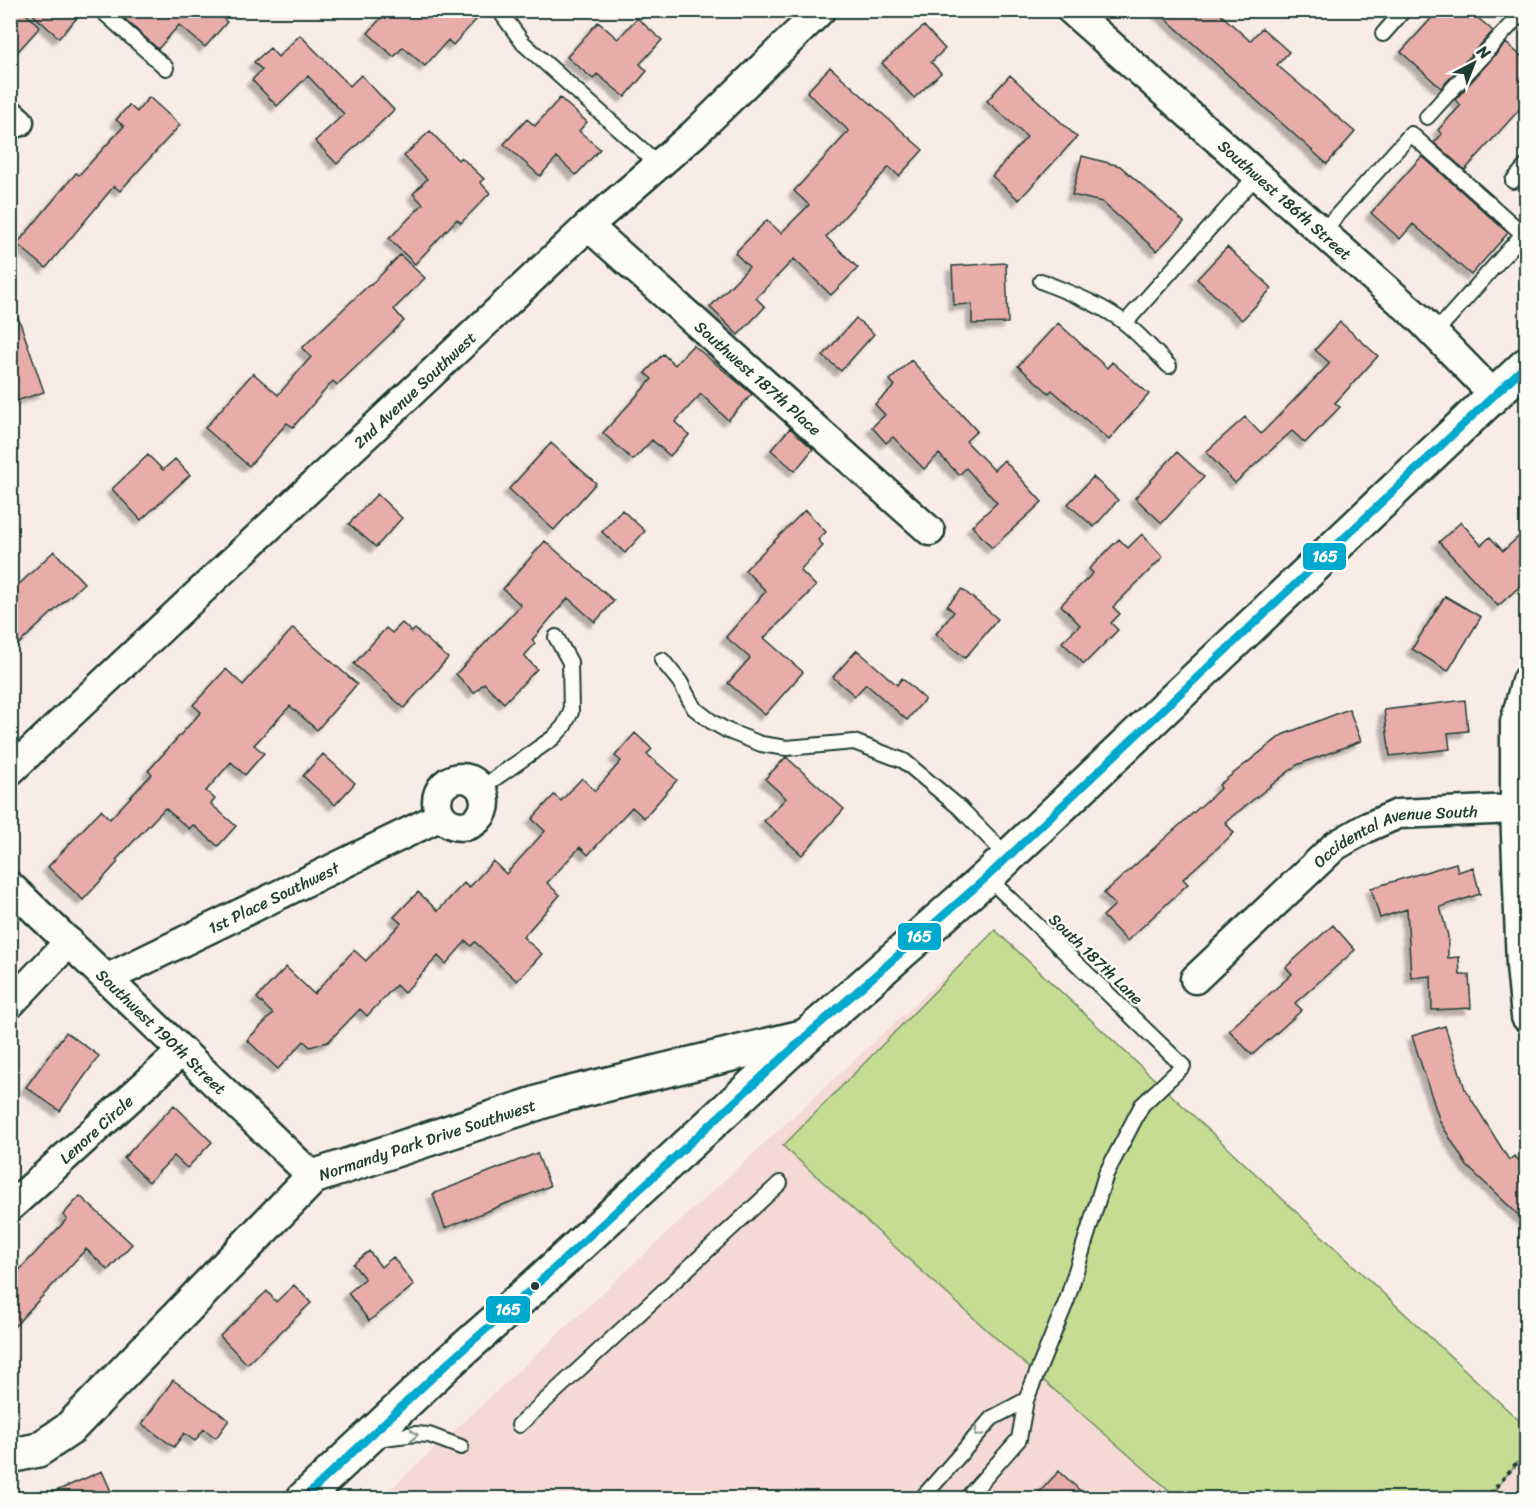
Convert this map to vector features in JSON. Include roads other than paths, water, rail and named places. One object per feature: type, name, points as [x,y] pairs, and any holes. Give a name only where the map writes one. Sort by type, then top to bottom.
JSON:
[{"type":"main road","points":[[304,1498],[449,1362],[536,1285],[806,1036],[998,867],[1526,368]]},
{"type":"main road","name":"Normandy Park Drive Southwest","points":[[10,1456],[38,1450],[68,1430],[314,1177],[559,1096],[806,1036]]},
{"type":"street","name":"2nd Avenue Southwest","points":[[10,771],[588,226],[694,134],[821,10]]},
{"type":"street","name":"Southwest 186th Street","points":[[1071,10],[1322,232],[1434,334],[1495,396]]},
{"type":"street","name":"Southwest 187th Place","points":[[588,226],[930,531]]},
{"type":"street","points":[[1527,681],[1515,722],[1515,809],[1521,966],[1527,1017]]},
{"type":"street","name":"1st Place Southwest","points":[[108,978],[441,816],[436,801],[437,794],[447,782],[461,777],[469,779],[481,788]]},
{"type":"street","name":"Occidental Avenue South","points":[[1195,979],[1335,846],[1368,827],[1398,814],[1515,809]]},
{"type":"street","name":"Southwest 190th Street","points":[[10,886],[314,1177]]},
{"type":"street","points":[[10,1004],[69,942]]},
{"type":"street","name":"Lenore Circle","points":[[10,1207],[181,1052]]},
{"type":"lane","points":[[101,10],[166,68]]},
{"type":"lane","points":[[500,10],[524,43],[659,165]]},
{"type":"lane","points":[[1383,34],[1404,10]]},
{"type":"lane","points":[[1427,117],[1524,10]]},
{"type":"lane","points":[[1322,232],[1412,134],[1523,234],[1434,334]]},
{"type":"lane","points":[[1513,181],[1527,166]]},
{"type":"lane","points":[[1125,323],[1257,175]]},
{"type":"lane","points":[[1041,281],[1089,302],[1125,323],[1169,366]]},
{"type":"lane","points":[[481,788],[553,738],[564,726],[571,712],[570,662],[556,637]]},
{"type":"lane","name":"South 187th Lane","points":[[662,660],[680,682],[694,708],[711,722],[728,731],[761,744],[787,748],[854,742],[904,761],[960,808],[998,867],[1183,1066],[1142,1105],[1106,1174],[1067,1300],[1026,1400]]},
{"type":"lane","points":[[519,1425],[780,1183]]},
{"type":"lane","points":[[922,1498],[992,1418],[1026,1400]]},
{"type":"lane","points":[[967,1498],[1019,1439],[1026,1400]]},
{"type":"lane","points":[[365,1441],[415,1434],[429,1435],[461,1447]]}]
